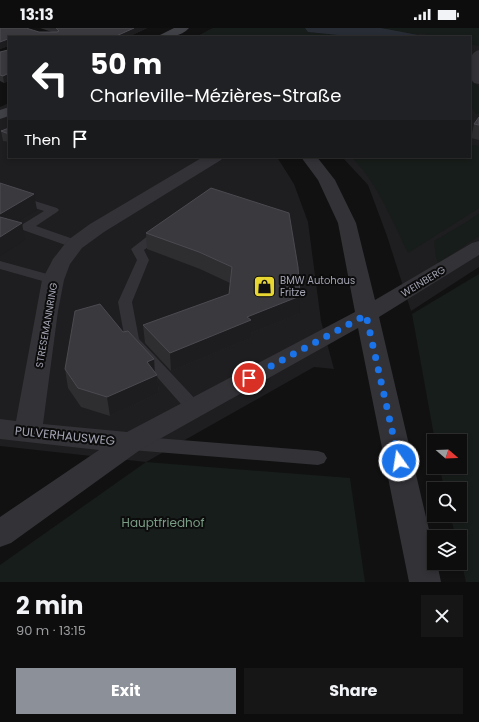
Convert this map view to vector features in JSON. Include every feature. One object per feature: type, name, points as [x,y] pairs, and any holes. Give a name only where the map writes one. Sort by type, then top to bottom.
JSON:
[{"type":"main road","points":[[166,36],[183,28]]},
{"type":"street","points":[[479,54],[474,59],[471,68],[473,75],[479,80]]},
{"type":"street","name":"STRESEMANNRING","points":[[28,432],[47,311],[53,280],[60,263],[75,244],[97,228],[213,158]]},
{"type":"street","points":[[310,158],[326,180],[347,223],[425,582]]},
{"type":"street","name":"WEINBERG","points":[[0,534],[130,443],[366,315],[479,247]]},
{"type":"street","name":"PULVERHAUSWEG","points":[[0,429],[130,443]]},
{"type":"lane","points":[[0,193],[53,210],[26,227],[75,244]]},
{"type":"lane","points":[[174,223],[137,249],[143,260],[125,302],[132,340],[194,408]]},
{"type":"lane","points":[[0,265],[53,280]]},
{"type":"lane","points":[[130,443],[318,458]]},
{"type":"shaded area","points":[[213,28],[479,28],[479,267],[411,311],[387,236],[368,185],[343,158],[471,158],[471,36],[198,36]]},
{"type":"shaded area","points":[[305,28],[381,28],[418,35],[349,36],[308,32]]},
{"type":"shaded area","points":[[8,103],[8,158],[278,158],[294,184],[308,222],[321,321],[334,369],[314,367],[146,462],[0,446],[0,107]]},
{"type":"green space","points":[[213,28],[305,28],[308,32],[349,36],[198,36]]},
{"type":"green space","points":[[381,28],[479,28],[479,46],[471,44],[471,36],[434,36],[419,33],[418,35]]},
{"type":"green space","points":[[471,81],[479,87],[479,114],[476,114],[471,106]]},
{"type":"green space","points":[[471,145],[479,146],[479,208],[408,253],[376,189],[360,166],[352,158],[471,158]]},
{"type":"green space","points":[[479,213],[479,236],[438,263],[434,241]]},
{"type":"green space","points":[[479,274],[479,582],[466,582],[463,570],[467,570],[467,530],[454,530],[452,522],[467,522],[467,482],[443,482],[441,474],[467,474],[467,434],[434,434],[412,314]]},
{"type":"green space","name":"Hauptfriedhof","points":[[146,462],[350,478],[365,582],[0,582],[0,565]]},
{"type":"building","points":[[0,28],[26,28],[39,32],[57,32],[59,31],[56,28],[134,28],[116,36],[8,36],[8,39],[0,42]]},
{"type":"building","points":[[8,50],[8,74],[3,76],[0,75],[0,52]]},
{"type":"building","points":[[479,117],[479,125],[474,124]]},
{"type":"building","points":[[8,128],[8,134],[1,131]]},
{"type":"building","points":[[0,183],[34,194],[0,214]]},
{"type":"building","name":"BMW Autohaus Fritze","points":[[211,188],[289,213],[298,267],[300,296],[247,317],[251,320],[170,353],[143,325],[229,294],[232,267],[199,252],[146,233]]},
{"type":"building","points":[[0,217],[22,223],[0,237]]},
{"type":"building","points":[[100,304],[123,332],[128,331],[154,359],[147,362],[157,375],[107,397],[78,388],[65,369],[75,311]]},
{"type":"place","name":"BMW Autohaus Fritze","points":[[264,286]]},
{"type":"route","points":[[249,378],[366,315],[399,461]]}]
